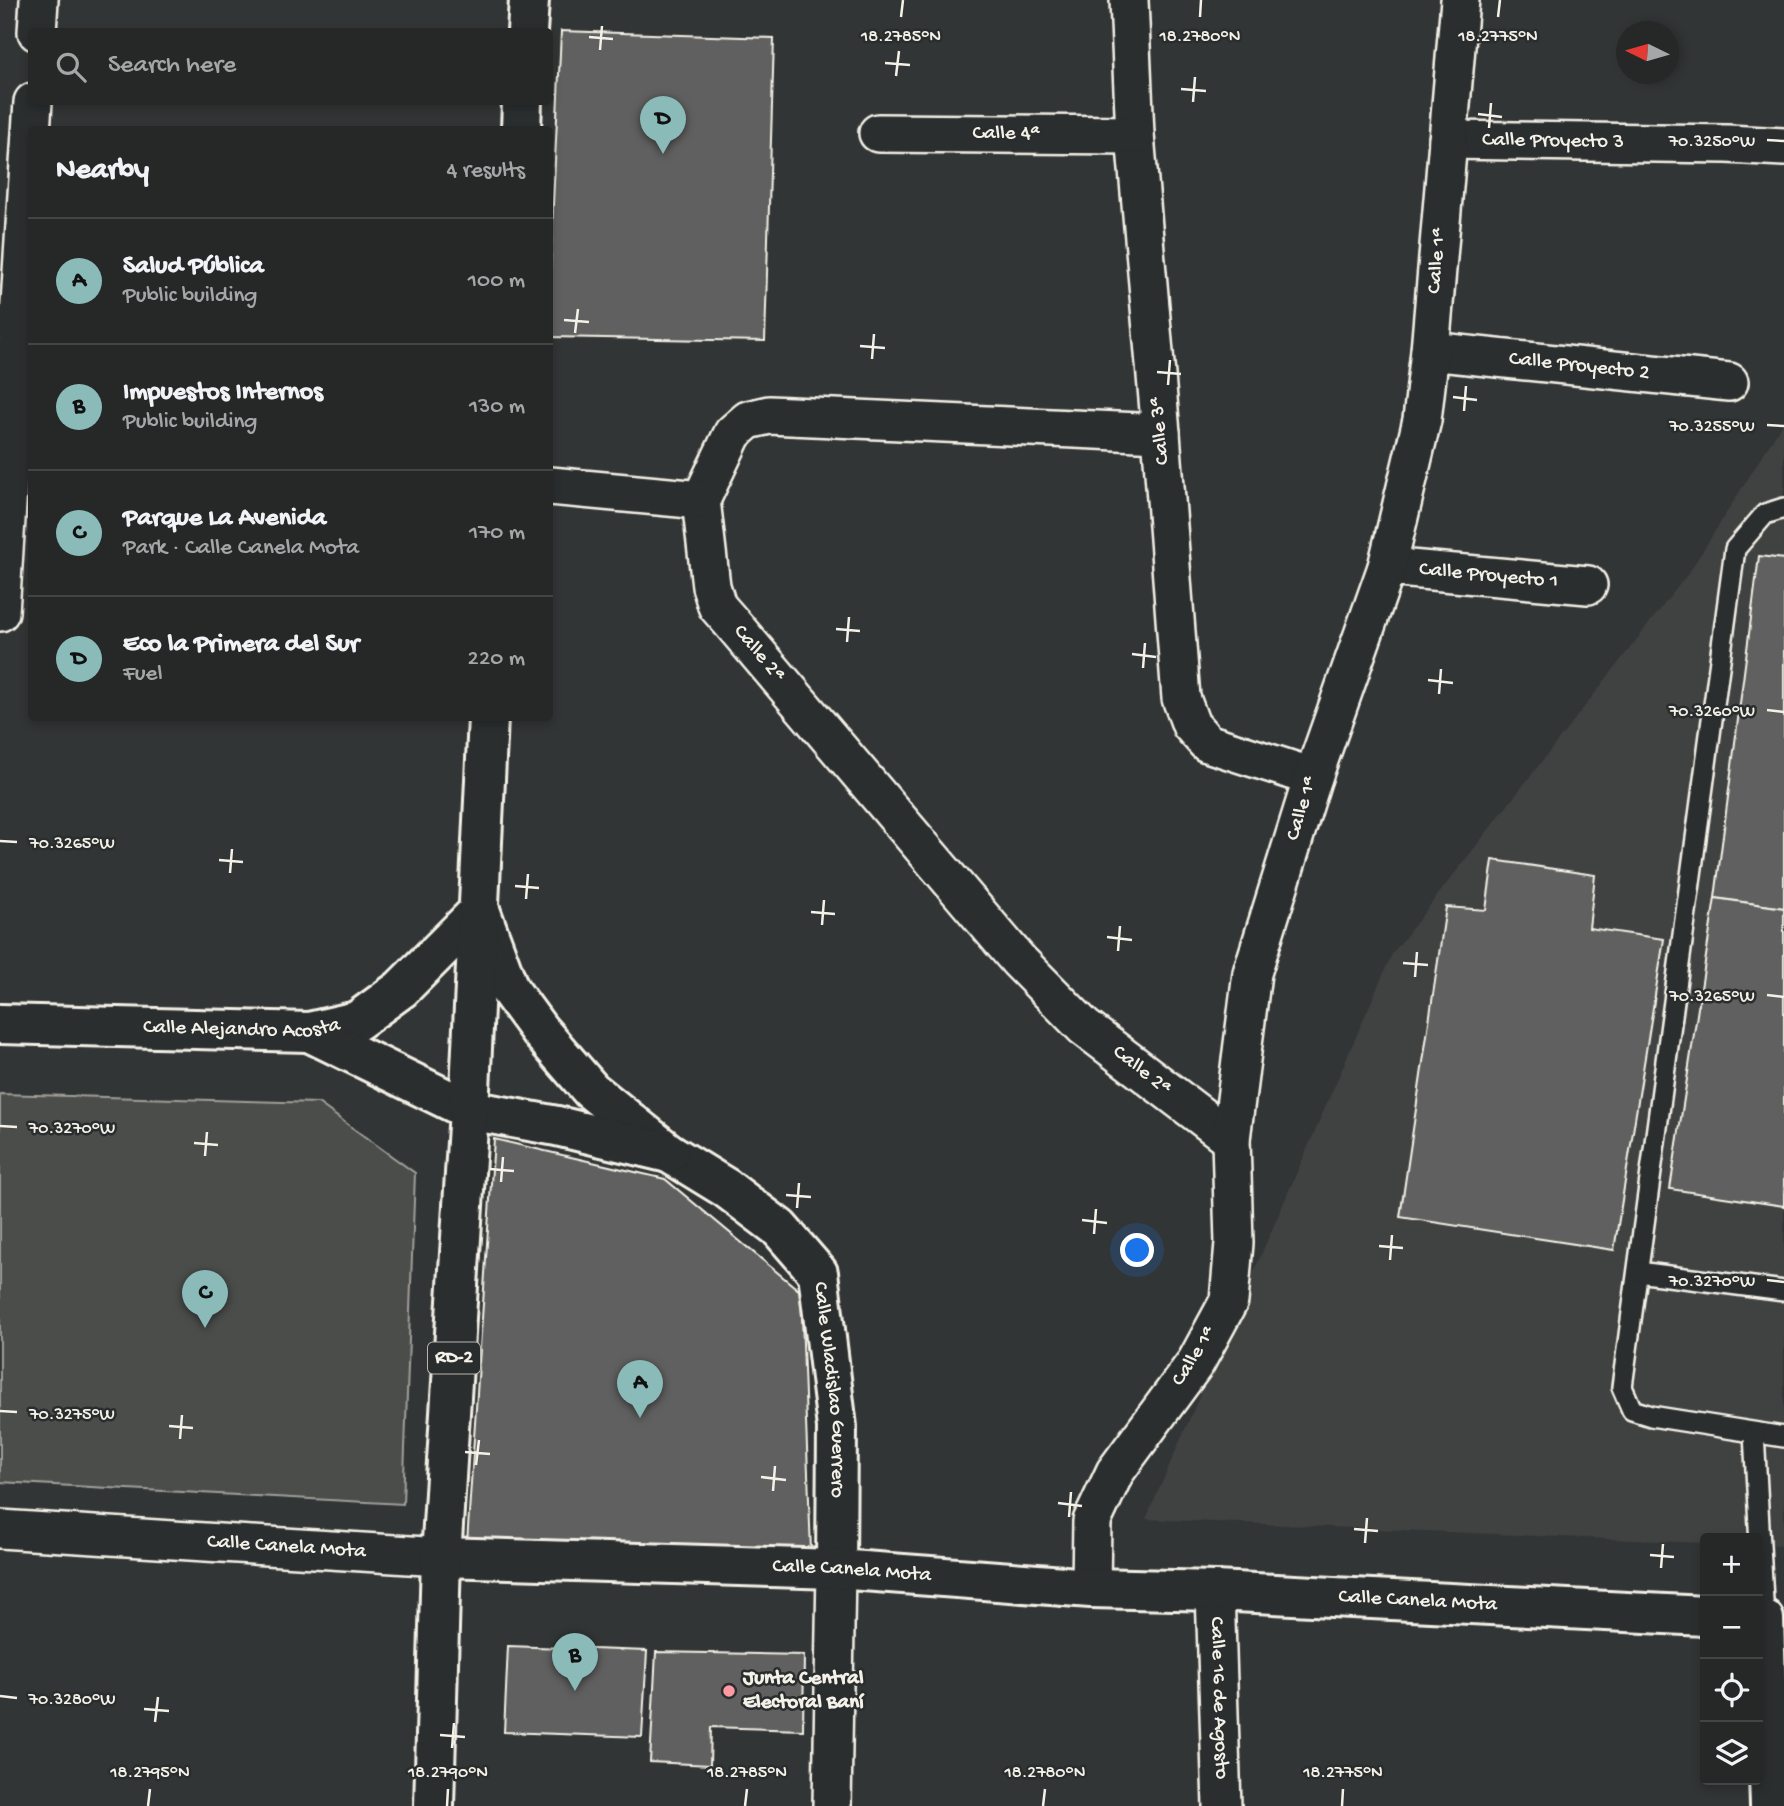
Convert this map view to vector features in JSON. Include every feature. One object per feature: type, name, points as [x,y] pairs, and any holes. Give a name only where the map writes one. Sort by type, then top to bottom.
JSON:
[{"type":"main road","points":[[527,28],[529,0]]},
{"type":"main road","points":[[521,126],[522,105]]},
{"type":"main road","name":"RD-2","points":[[435,1806],[441,1557],[469,1110],[488,721]]},
{"type":"main road","name":"Calle Alejandro Acosta","points":[[0,1024],[309,1032],[357,1021],[401,989],[480,910]]},
{"type":"main road","name":"Calle Wladislao Guerrero","points":[[480,910],[509,989],[591,1090],[669,1153],[726,1188],[779,1227],[818,1273],[837,1427],[836,1569]]},
{"type":"main road","points":[[309,1032],[469,1110],[557,1126],[669,1153]]},
{"type":"main road","name":"Calle Canela Mota","points":[[441,1557],[836,1569],[1091,1588],[1214,1591],[1700,1616]]},
{"type":"main road","points":[[1768,1620],[1770,1806]]},
{"type":"street","points":[[37,28],[39,0]]},
{"type":"street","name":"Calle 3ª","points":[[1129,0],[1135,135],[1181,698],[1191,725],[1208,743],[1313,777]]},
{"type":"street","name":"Calle 1ª","points":[[1091,1588],[1092,1521],[1115,1472],[1196,1362],[1228,1300],[1234,1243],[1231,1139],[1252,973],[1313,777],[1387,567],[1422,420],[1460,0]]},
{"type":"street","points":[[31,126],[33,105]]},
{"type":"street","name":"Calle 4ª","points":[[878,133],[1135,135]]},
{"type":"street","name":"Calle Proyecto 3","points":[[1448,140],[1784,147]]},
{"type":"street","points":[[0,612],[28,179]]},
{"type":"street","name":"Calle Proyecto 2","points":[[1430,351],[1729,382]]},
{"type":"street","points":[[553,486],[701,500],[733,433],[748,420],[769,415],[1161,433]]},
{"type":"street","name":"Calle 2ª","points":[[701,500],[711,586],[718,606],[731,622],[1018,960],[1084,1027],[1231,1139]]},
{"type":"street","name":"Calle Proyecto 1","points":[[1387,567],[1588,585]]},
{"type":"street","name":"Calle Canela Mota","points":[[0,1529],[441,1557]]},
{"type":"street","name":"Calle Wladislao Guerrero","points":[[832,1806],[836,1569]]},
{"type":"street","name":"Calle 16 de Agosto","points":[[1214,1591],[1222,1806]]},
{"type":"lane","points":[[1784,508],[1765,514],[1735,549],[1622,1387],[1632,1410],[1651,1416],[1784,1437]]},
{"type":"lane","points":[[1638,1272],[1784,1291]]},
{"type":"lane","points":[[1754,1433],[1768,1620]]},
{"type":"shaded area","points":[[1784,421],[1784,1546],[1763,1545],[1763,1533],[1700,1533],[1700,1543],[1146,1519],[1392,954],[1690,571]]},
{"type":"shaded area","points":[[0,1094],[318,1103],[415,1173],[403,1504],[0,1482]]},
{"type":"building","points":[[561,31],[774,38],[765,341],[553,337],[553,205]]},
{"type":"building","points":[[1759,556],[1784,559],[1784,908],[1715,898]]},
{"type":"building","points":[[1493,860],[1595,875],[1589,928],[1664,939],[1614,1250],[1400,1217],[1446,907],[1486,910]]},
{"type":"building","points":[[1715,898],[1784,908],[1784,1206],[1670,1189]]},
{"type":"building","points":[[494,1139],[665,1179],[801,1292],[811,1551],[467,1543]]},
{"type":"building","points":[[508,1646],[647,1651],[642,1737],[504,1732]]},
{"type":"building","name":"Junta Central Electoral Baní","points":[[656,1652],[804,1655],[803,1730],[711,1727],[710,1765],[650,1762]]},
{"type":"place","name":"Eco la Primera del Sur","points":[[663,154]]},
{"type":"place","name":"Parque La Avenida","points":[[205,1328]]},
{"type":"place","name":"Salud Pública","points":[[640,1418]]},
{"type":"place","name":"Impuestos Internos","points":[[575,1691]]},
{"type":"place","name":"Junta Central Electoral Baní","points":[[729,1691]]}]
